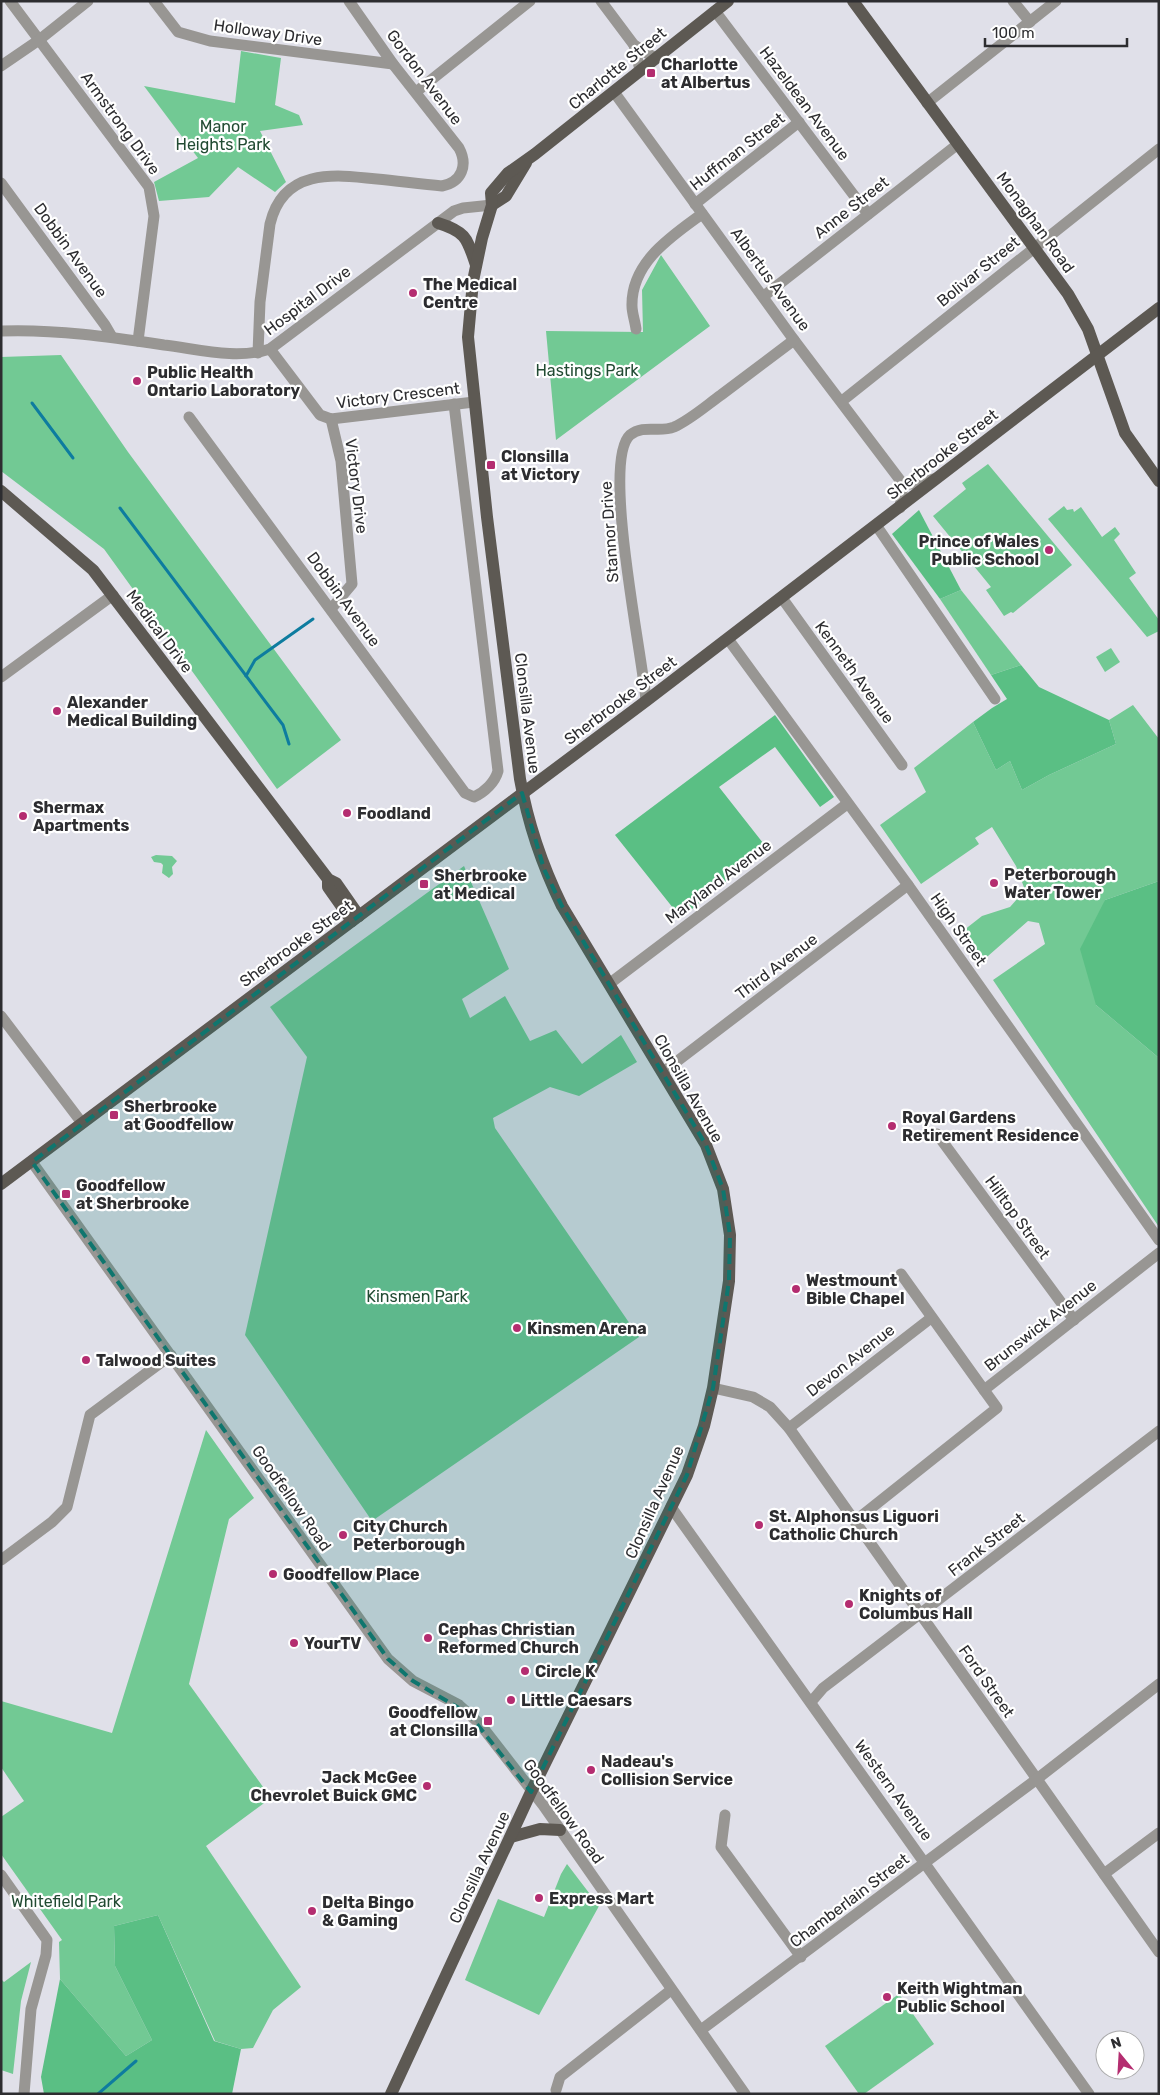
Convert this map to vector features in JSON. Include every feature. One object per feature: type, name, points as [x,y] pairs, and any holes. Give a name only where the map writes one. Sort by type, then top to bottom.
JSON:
[{"type":"main road","name":"Charlotte Street","points":[[476,266],[492,205],[491,193],[508,172],[528,160],[728,1]]},
{"type":"main road","name":"Monaghan Road","points":[[853,1],[1068,294],[1088,329],[1124,433],[1159,481]]},
{"type":"main road","points":[[438,223],[454,228],[466,237],[476,266]]},
{"type":"main road","name":"Clonsilla Avenue","points":[[391,2094],[531,1792],[687,1476],[704,1426],[713,1388],[729,1281],[730,1235],[723,1189],[706,1145],[562,906],[544,869],[532,834],[522,793],[474,402],[468,337],[476,266]]},
{"type":"main road","name":"Sherbrooke Street","points":[[1,1184],[728,639],[1159,308]]},
{"type":"main road","name":"Medical Drive","points":[[1,491],[93,570],[328,879],[328,887],[356,919]]},
{"type":"main road","points":[[511,1837],[540,1829],[560,1830]]},
{"type":"street","name":"Armstrong Drive","points":[[10,1],[149,188],[154,216],[138,341]]},
{"type":"street","points":[[1,66],[39,40],[88,1]]},
{"type":"street","name":"Holloway Drive","points":[[154,1],[178,32],[210,41],[394,64]]},
{"type":"street","name":"Gordon Avenue","points":[[258,353],[260,302],[270,224],[273,212],[286,193],[303,182],[324,175],[342,175],[442,186],[448,185],[460,176],[463,168],[463,156],[459,148],[394,64],[349,1]]},
{"type":"street","points":[[416,92],[530,1]]},
{"type":"street","points":[[601,1],[634,45],[655,58]]},
{"type":"street","points":[[1013,1],[1030,22]]},
{"type":"street","points":[[927,103],[1056,1]]},
{"type":"street","name":"Hazeldean Avenue","points":[[715,11],[868,214]]},
{"type":"street","points":[[634,45],[640,70]]},
{"type":"street","name":"Albertus Avenue","points":[[614,92],[764,296],[794,340],[903,484]]},
{"type":"street","name":"Huffman Street","points":[[636,329],[632,305],[636,280],[651,255],[699,209],[799,122]]},
{"type":"street","name":"Anne Street","points":[[764,296],[958,144]]},
{"type":"street","name":"Bolivar Street","points":[[842,401],[1159,149]]},
{"type":"street","name":"Dobbin Avenue","points":[[1,183],[112,337]]},
{"type":"street","name":"Hospital Drive","points":[[1,331],[29,330],[112,337],[236,354],[258,353],[270,349],[438,223],[463,208],[492,205]]},
{"type":"street","name":"Stannor Drive","points":[[646,701],[628,578],[620,504],[621,454],[628,436],[640,429],[673,428],[705,407],[794,340]]},
{"type":"street","name":"Victory Crescent","points":[[270,349],[320,415],[331,420],[474,402]]},
{"type":"street","name":"Dobbin Avenue","points":[[189,418],[465,793],[474,797],[485,791],[497,776],[498,771],[454,404]]},
{"type":"street","name":"Victory Drive","points":[[331,420],[341,461],[352,584],[331,609]]},
{"type":"street","points":[[900,508],[903,484],[921,484],[937,478]]},
{"type":"street","points":[[876,525],[995,699]]},
{"type":"street","points":[[1,677],[113,595]]},
{"type":"street","name":"Kenneth Avenue","points":[[782,598],[902,765]]},
{"type":"street","name":"High Street","points":[[728,639],[908,885],[1159,1240]]},
{"type":"street","name":"Maryland Avenue","points":[[609,984],[847,804]]},
{"type":"street","name":"Third Avenue","points":[[663,1072],[908,885]]},
{"type":"street","points":[[1,1016],[82,1123]]},
{"type":"street","name":"Hilltop Street","points":[[937,1134],[1074,1320]]},
{"type":"street","name":"Goodfellow Road","points":[[32,1162],[388,1659],[413,1681],[458,1705],[480,1724],[560,1830],[745,2094]]},
{"type":"street","name":"Brunswick Avenue","points":[[854,1521],[997,1408],[984,1390],[1159,1253]]},
{"type":"street","points":[[901,1274],[984,1390]]},
{"type":"street","name":"Devon Avenue","points":[[789,1428],[931,1318]]},
{"type":"street","points":[[1,1560],[52,1522],[66,1507],[90,1415],[171,1354]]},
{"type":"street","name":"Ford Street","points":[[713,1388],[752,1397],[770,1407],[789,1428],[1159,1952]]},
{"type":"street","name":"Frank Street","points":[[811,1702],[823,1688],[1159,1431]]},
{"type":"street","name":"Western Avenue","points":[[671,1507],[1089,2094]]},
{"type":"street","name":"Chamberlain Street","points":[[701,2030],[1037,1779],[1159,1684]]},
{"type":"street","points":[[725,1815],[721,1847],[801,1956]]},
{"type":"street","points":[[1104,1874],[1159,1832]]},
{"type":"street","points":[[1,1875],[47,1940],[46,1955],[31,2009],[24,2094]]},
{"type":"street","points":[[556,2090],[560,2077],[671,1990]]},
{"type":"highlighted area","points":[[522,793],[544,869],[562,906],[706,1145],[723,1189],[730,1235],[729,1281],[713,1388],[687,1475],[531,1792],[469,1714],[413,1681],[388,1659],[32,1162]]},
{"type":"green space","name":"Manor Heights Park","points":[[241,51],[281,58],[275,105],[299,115],[303,125],[260,131],[286,182],[275,192],[238,167],[209,197],[159,201],[154,182],[198,158],[144,86],[235,103]]},
{"type":"green space","name":"Hastings Park","points":[[661,255],[710,326],[556,440],[546,331],[643,332],[642,290]]},
{"type":"green space","points":[[61,355],[128,452],[341,740],[277,789],[104,549],[1,471],[1,357]]},
{"type":"green space","points":[[988,464],[1072,565],[1013,613],[1011,612],[1004,616],[986,590],[991,587],[933,516],[966,489],[962,483]]},
{"type":"green space","points":[[1064,506],[1067,510],[1073,509],[1074,512],[1081,507],[1102,537],[1115,527],[1120,534],[1114,540],[1136,573],[1129,578],[1159,620],[1159,631],[1147,637],[1048,519]]},
{"type":"green space","points":[[919,510],[961,590],[940,599],[892,534]]},
{"type":"green space","points":[[961,590],[1021,665],[991,675],[940,599]]},
{"type":"green space","points":[[1111,648],[1120,662],[1105,672],[1096,657]]},
{"type":"green space","points":[[1021,665],[1039,687],[1109,720],[1116,744],[1049,775],[1022,790],[1010,761],[996,770],[973,722],[1007,699],[991,675]]},
{"type":"green space","points":[[1133,705],[1159,739],[1159,881],[1105,900],[1096,1005],[1159,1058],[1159,1227],[993,980],[1045,944],[1039,923],[1028,921],[980,963],[959,934],[982,916],[1010,907],[1025,890],[1016,866],[992,827],[975,838],[979,844],[921,884],[880,825],[926,792],[914,768],[973,722],[996,770],[1010,761],[1022,790],[1049,775],[1116,744],[1109,720]]},
{"type":"green space","points":[[775,715],[834,797],[820,807],[775,747],[719,787],[767,848],[681,918],[615,835]]},
{"type":"green space","points":[[156,855],[172,856],[177,861],[172,867],[173,874],[169,878],[162,873],[163,865],[154,862],[151,857]]},
{"type":"green space","name":"Kinsmen Park","points":[[464,866],[509,969],[462,999],[470,1018],[505,996],[530,1041],[556,1030],[582,1064],[621,1035],[637,1062],[579,1096],[550,1087],[493,1118],[495,1128],[639,1337],[372,1521],[245,1335],[307,1057],[270,1007]]},
{"type":"green space","points":[[1159,881],[1159,1058],[1096,1005],[1080,949],[1105,900]]},
{"type":"green space","name":"Whitefield Park","points":[[206,1430],[254,1498],[229,1519],[189,1684],[271,1798],[206,1846],[301,1987],[273,2010],[253,2048],[241,2049],[215,2041],[158,1915],[114,1926],[115,1966],[152,2040],[126,2056],[60,1979],[59,1942],[62,1940],[1,1854],[1,1817],[24,1801],[1,1767],[1,1701],[112,1733]]},
{"type":"green space","points":[[567,1864],[599,1906],[539,2015],[465,1980],[498,1899],[544,1917],[561,1874]]},
{"type":"green space","points":[[158,1915],[214,2041],[241,2049],[232,2094],[44,2094],[41,2077],[60,1979],[126,2056],[152,2040],[115,1966],[114,1926]]},
{"type":"green space","points":[[31,1962],[21,2001],[13,2074],[1,2070],[1,1979],[4,1982]]},
{"type":"green space","points":[[899,1994],[934,2044],[864,2094],[859,2094],[825,2046]]},
{"type":"waterway","points":[[32,403],[73,458]]},
{"type":"waterway","points":[[120,508],[283,725],[289,744]]},
{"type":"waterway","points":[[246,676],[255,660],[313,619]]},
{"type":"waterway","points":[[98,2094],[136,2061]]},
{"type":"place","name":"Charlotte at Albertus","points":[[651,73]]},
{"type":"place","name":"The Medical Centre","points":[[413,293]]},
{"type":"place","name":"Public Health Ontario Laboratory","points":[[137,381]]},
{"type":"place","name":"Clonsilla at Victory","points":[[491,465]]},
{"type":"place","name":"Prince of Wales Public School","points":[[1049,550]]},
{"type":"place","name":"Alexander Medical Building","points":[[57,711]]},
{"type":"place","name":"Foodland","points":[[347,813]]},
{"type":"place","name":"Shermax Apartments","points":[[23,816]]},
{"type":"place","name":"Peterborough Water Tower","points":[[994,883]]},
{"type":"place","name":"Sherbrooke at Medical","points":[[424,884]]},
{"type":"place","name":"Sherbrooke at Goodfellow","points":[[114,1115]]},
{"type":"place","name":"Royal Gardens Retirement Residence","points":[[892,1126]]},
{"type":"place","name":"Goodfellow at Sherbrooke","points":[[66,1194]]},
{"type":"place","name":"Westmount Bible Chapel","points":[[796,1289]]},
{"type":"place","name":"Kinsmen Arena","points":[[517,1328]]},
{"type":"place","name":"Talwood Suites","points":[[86,1360]]},
{"type":"place","name":"St. Alphonsus Liguori Catholic Church","points":[[759,1525]]},
{"type":"place","name":"City Church Peterborough","points":[[343,1535]]},
{"type":"place","name":"Goodfellow Place","points":[[273,1574]]},
{"type":"place","name":"Knights of Columbus Hall","points":[[849,1604]]},
{"type":"place","name":"Cephas Christian Reformed Church","points":[[428,1638]]},
{"type":"place","name":"YourTV","points":[[294,1643]]},
{"type":"place","name":"Circle K","points":[[525,1671]]},
{"type":"place","name":"Little Caesars","points":[[511,1700]]},
{"type":"place","name":"Goodfellow at Clonsilla","points":[[488,1721]]},
{"type":"place","name":"Nadeau's Collision Service","points":[[591,1770]]},
{"type":"place","name":"Jack McGee Chevrolet Buick GMC","points":[[427,1786]]},
{"type":"place","name":"Express Mart","points":[[539,1898]]},
{"type":"place","name":"Delta Bingo & Gaming","points":[[312,1911]]},
{"type":"place","name":"Keith Wightman Public School","points":[[887,1997]]}]
